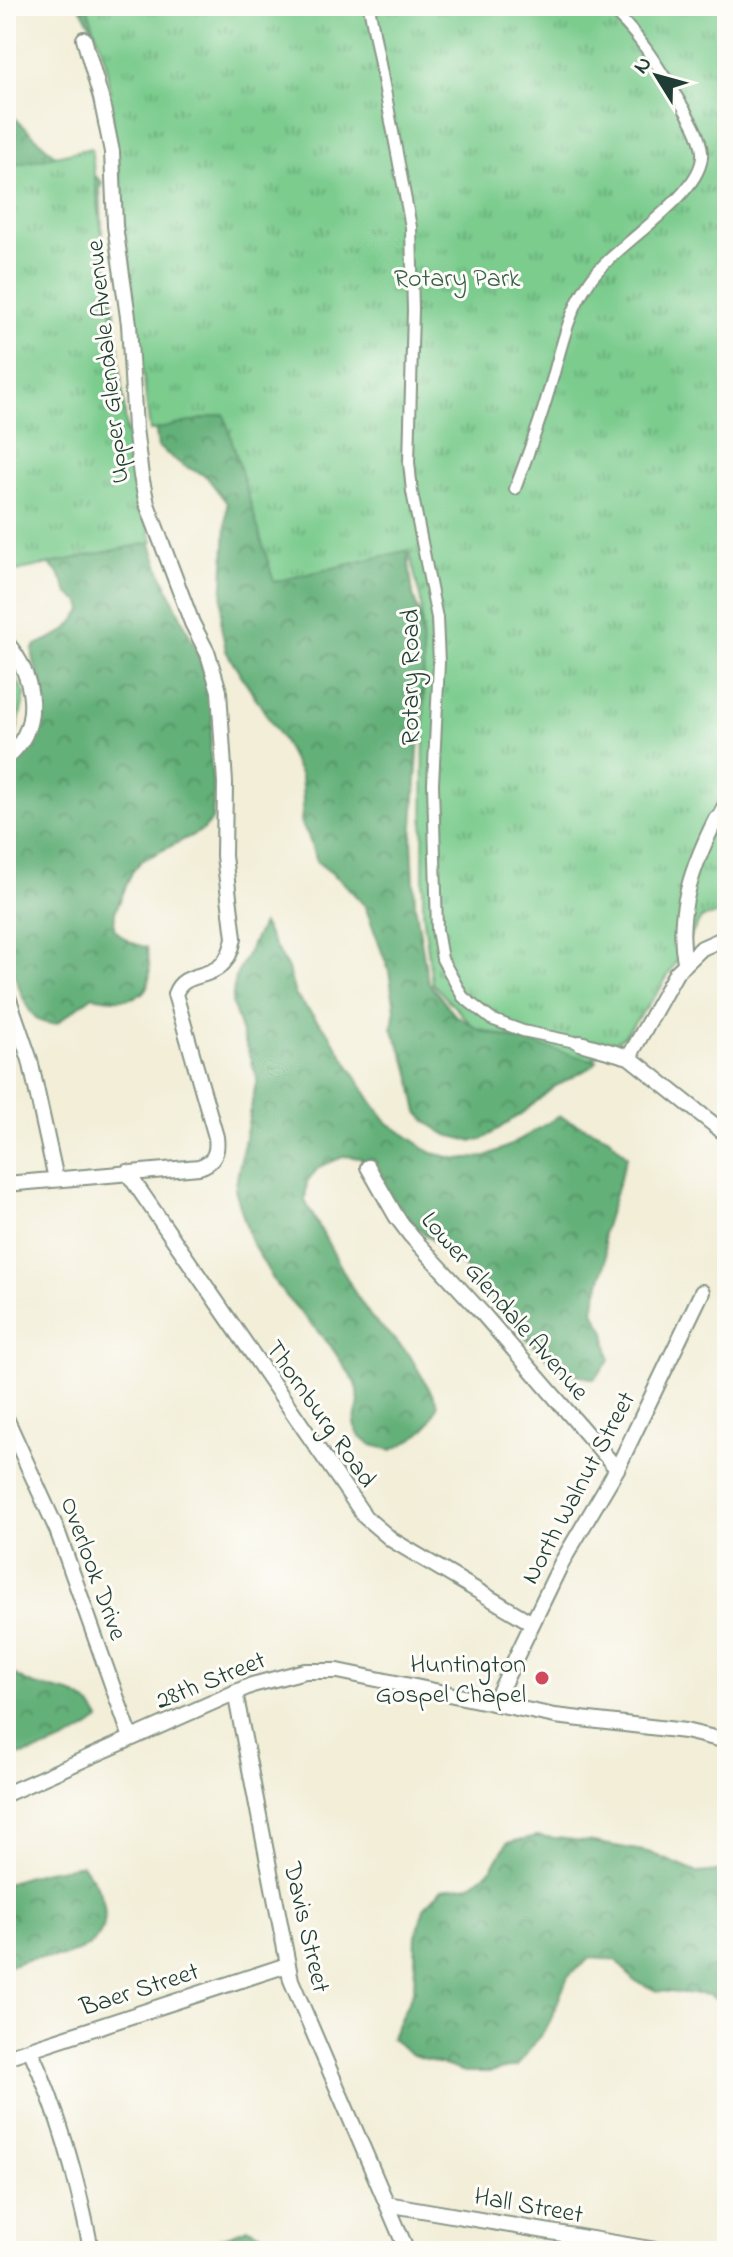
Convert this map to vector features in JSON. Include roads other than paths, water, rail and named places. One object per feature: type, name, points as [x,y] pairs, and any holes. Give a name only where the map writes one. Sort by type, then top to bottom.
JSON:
[{"type":"street","name":"Rotary Road","points":[[369,6],[411,227],[413,310],[409,462],[437,618],[439,663],[433,784],[437,930],[442,959],[463,997],[491,1019],[523,1031],[629,1057],[727,1135]]},
{"type":"street","points":[[515,489],[546,403],[568,327],[588,284],[622,246],[677,201],[696,179],[701,167],[699,137],[691,121],[636,34],[607,6]]},
{"type":"street","name":"Upper Glendale Avenue","points":[[84,39],[112,152],[115,226],[129,324],[141,476],[147,504],[214,673],[223,720],[224,856],[233,916],[232,951],[220,967],[181,983],[175,994],[216,1137],[218,1147],[215,1157],[199,1167],[127,1172]]},
{"type":"street","points":[[6,642],[23,666],[30,683],[32,704],[30,722],[23,739],[6,758]]},
{"type":"street","points":[[685,962],[682,939],[684,908],[696,863],[727,798]]},
{"type":"street","points":[[629,1057],[667,986],[685,962],[702,948],[727,937]]},
{"type":"street","points":[[6,991],[30,1060],[56,1179]]},
{"type":"street","name":"Lower Glendale Avenue","points":[[368,1167],[411,1236],[492,1323],[617,1469]]},
{"type":"street","points":[[6,1184],[127,1172]]},
{"type":"street","name":"Thornburg Road","points":[[127,1172],[365,1517],[392,1540],[532,1623]]},
{"type":"street","name":"North Walnut Street","points":[[494,1703],[562,1562],[617,1469],[702,1292]]},
{"type":"street","name":"Overlook Drive","points":[[6,1418],[57,1530],[131,1738]]},
{"type":"street","name":"28th Street","points":[[6,1794],[235,1692],[305,1671],[338,1671],[555,1716],[685,1731],[727,1741]]},
{"type":"street","name":"Davis Street","points":[[235,1692],[287,1965],[407,2251]]},
{"type":"street","name":"Baer Street","points":[[6,2057],[287,1965]]},
{"type":"street","points":[[30,2049],[54,2102],[67,2142],[90,2244]]},
{"type":"street","name":"Hall Street","points":[[387,2204],[662,2251]]},
{"type":"place","name":"Huntington Gospel Chapel","points":[[542,1678]]},
{"type":"park label","name":"Rotary Park","points":[[457,277]]}]
